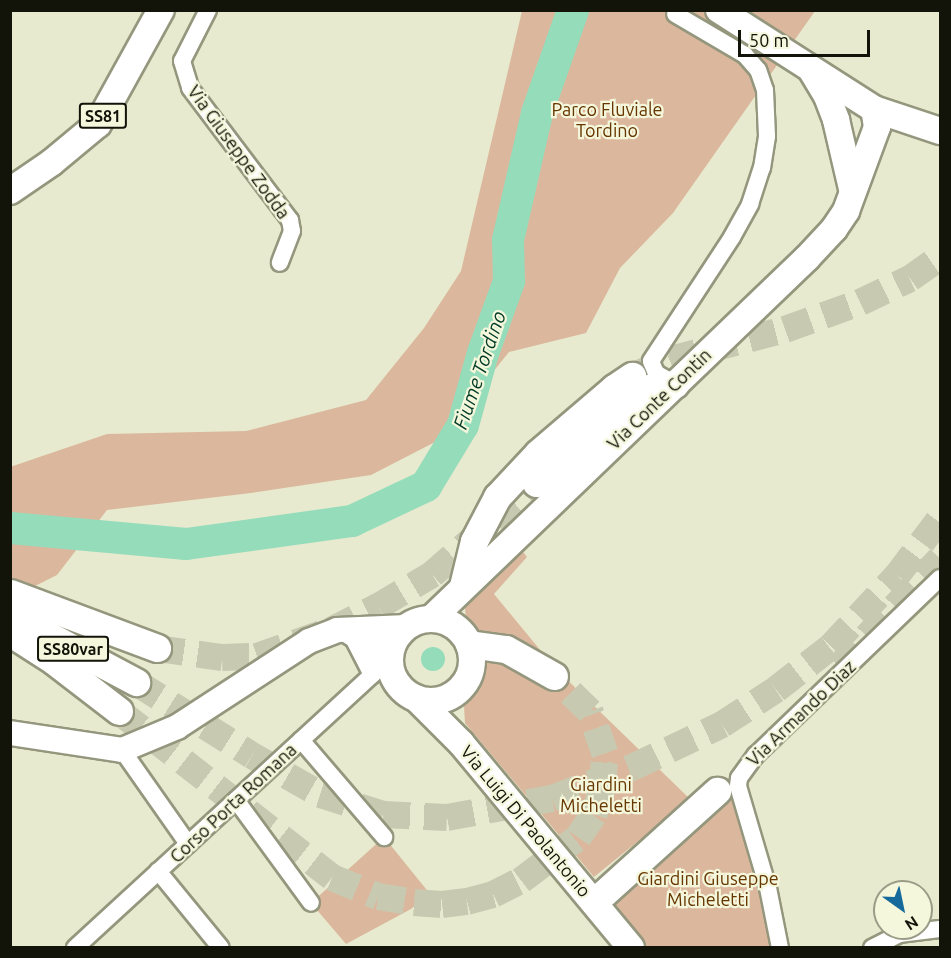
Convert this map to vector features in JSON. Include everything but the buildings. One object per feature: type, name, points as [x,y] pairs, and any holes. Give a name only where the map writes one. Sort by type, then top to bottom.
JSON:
[{"type":"highway","points":[[459,589],[474,541],[497,497],[538,453],[614,388],[632,376]]},
{"type":"highway","points":[[537,483],[620,406],[654,386],[675,384]]},
{"type":"highway","points":[[10,593],[157,648]]},
{"type":"highway","name":"SS80var","points":[[10,615],[136,682]]},
{"type":"highway","points":[[10,633],[54,661],[119,711]]},
{"type":"highway","points":[[463,635],[506,649],[554,676]]},
{"type":"highway","points":[[594,902],[717,791]]},
{"type":"main road","name":"SS81","points":[[10,191],[51,163],[98,124],[161,10]]},
{"type":"main road","points":[[718,10],[810,69],[870,117]]},
{"type":"main road","points":[[810,69],[827,96],[838,125],[851,180],[852,197]]},
{"type":"main road","points":[[870,117],[859,141],[847,139],[838,125],[841,109],[887,121],[906,118],[940,131]]},
{"type":"main road","name":"Via Conte Contin","points":[[431,619],[445,608],[459,589],[824,241],[846,211],[852,197],[870,117]]},
{"type":"main road","points":[[459,589],[453,606],[471,668],[459,690],[456,701],[461,743]]},
{"type":"main road","points":[[10,732],[122,750],[177,727],[309,641],[337,630],[407,627],[431,619],[463,635]]},
{"type":"main road","points":[[381,667],[395,640],[407,627]]},
{"type":"main road","points":[[348,631],[381,667],[391,668],[400,687],[416,698],[435,701],[459,690]]},
{"type":"main road","name":"Via Luigi Di Paolantonio","points":[[416,698],[461,743],[632,948]]},
{"type":"street","name":"Via Giuseppe Zodda","points":[[208,10],[182,61],[190,88],[290,220],[292,231],[280,263]]},
{"type":"street","points":[[675,14],[745,55],[758,70],[765,90],[766,144],[762,168],[750,204],[732,237],[654,356],[665,367],[675,384]]},
{"type":"street","name":"Via Armando Diaz","points":[[780,948],[768,888],[738,786],[739,778],[756,755],[940,578]]},
{"type":"street","name":"Corso Porta Romana","points":[[75,948],[94,941],[158,871],[381,667]]},
{"type":"street","points":[[301,740],[384,837]]},
{"type":"street","points":[[122,750],[188,844]]},
{"type":"street","points":[[236,800],[311,903]]},
{"type":"street","points":[[158,871],[221,948]]},
{"type":"street","points":[[872,948],[899,934],[940,929]]},
{"type":"green space","name":"Parco Fluviale Tordino","points":[[522,11],[815,11],[673,213],[620,268],[586,333],[509,352],[437,441],[371,475],[251,493],[107,510],[57,575],[11,598],[10,467],[107,434],[246,431],[366,400],[424,328],[461,271]]},
{"type":"green space","name":"Giardini Micheletti","points":[[520,548],[527,557],[494,594],[555,668],[690,799],[594,877],[465,723],[464,706],[468,691],[477,681],[480,660],[485,658],[507,664],[471,629],[466,622],[465,608],[470,596]]},
{"type":"green space","name":"Giardini Giuseppe Micheletti","points":[[740,793],[780,947],[631,947],[594,902]]},
{"type":"green space","points":[[384,837],[430,894],[411,909],[346,944],[311,903]]},
{"type":"shaded area","points":[[433,647],[442,650],[445,659],[442,668],[433,671],[424,668],[421,659],[424,650]]},
{"type":"waterway","name":"Fiume Tordino","points":[[10,528],[186,544],[352,521],[426,486],[463,425],[483,353],[509,281],[508,240],[537,113],[573,10]]},
{"type":"tunnel","points":[[632,376],[670,359],[785,329],[860,302],[910,278],[940,257]]},
{"type":"tunnel","points":[[157,648],[222,657],[257,656],[331,630],[378,606],[432,574],[536,483]]},
{"type":"tunnel","points":[[136,682],[252,755],[320,794],[383,814],[447,817],[552,798],[632,767],[722,724],[776,689],[831,646],[897,575],[940,518]]},
{"type":"tunnel","points":[[839,666],[940,558]]},
{"type":"tunnel","points":[[119,711],[332,877],[378,896],[442,904],[467,901],[493,894],[521,880],[578,837],[594,814],[602,789],[605,753],[590,711],[554,676]]}]
